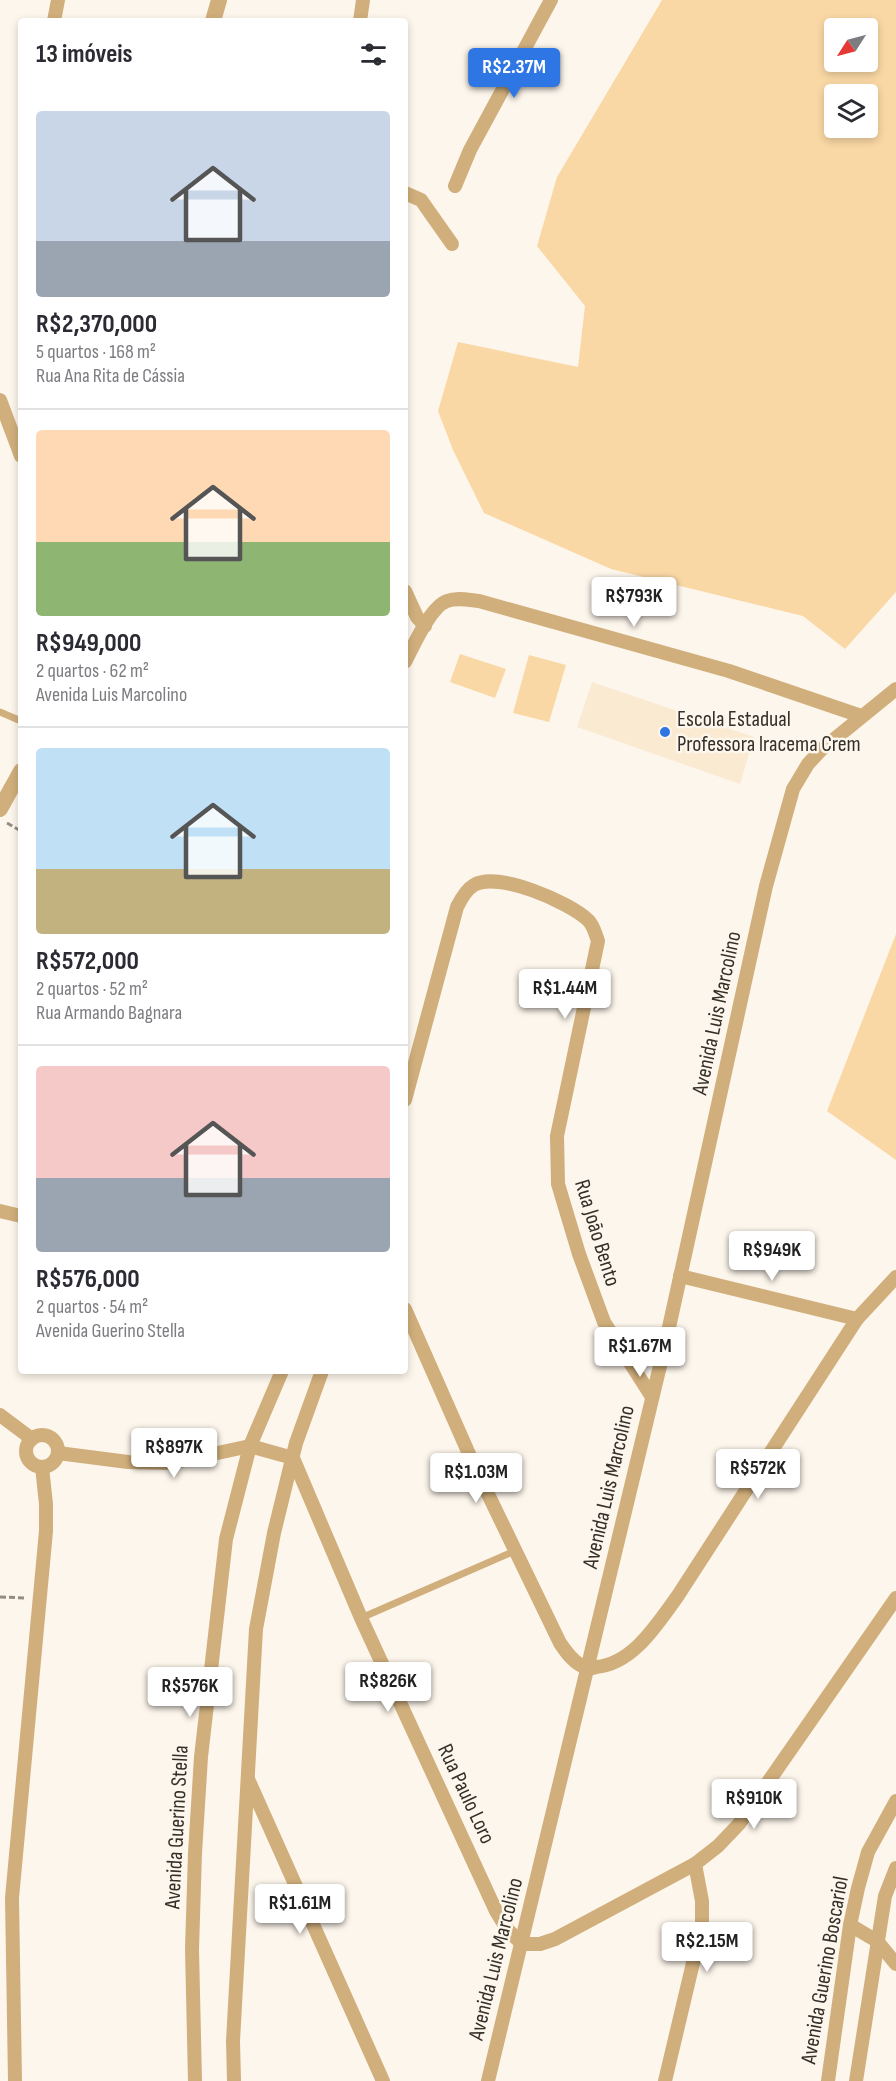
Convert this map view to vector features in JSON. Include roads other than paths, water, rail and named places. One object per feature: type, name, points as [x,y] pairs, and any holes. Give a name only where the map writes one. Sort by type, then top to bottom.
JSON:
[{"type":"street","points":[[54,18],[57,0]]},
{"type":"street","points":[[214,18],[219,0]]},
{"type":"street","points":[[360,18],[363,0]]},
{"type":"street","points":[[455,186],[470,150],[551,0]]},
{"type":"street","points":[[408,194],[421,200],[452,244]]},
{"type":"street","points":[[0,400],[3,424],[18,451]]},
{"type":"street","points":[[408,598],[417,617],[425,626]]},
{"type":"street","points":[[408,657],[440,604],[448,600],[479,601],[729,671],[861,716]]},
{"type":"street","name":"Avenida Luis Marcolino","points":[[488,2081],[652,1397],[766,886],[794,789],[808,764],[821,750],[896,689]]},
{"type":"street","points":[[0,809],[18,776]]},
{"type":"street","name":"Rua João Bento","points":[[408,1089],[457,907],[474,885],[489,880],[513,885],[560,901],[587,920],[594,928],[598,941],[557,1136],[558,1184],[579,1254],[604,1322],[652,1397]]},
{"type":"street","points":[[0,1211],[18,1215]]},
{"type":"street","points":[[680,1276],[857,1319]]},
{"type":"street","points":[[408,1317],[474,1463],[560,1643],[570,1657],[587,1668],[607,1666],[628,1654],[654,1629],[857,1319],[896,1277]]},
{"type":"street","name":"Avenida Guerino Stella","points":[[195,2081],[192,1949],[195,1854],[201,1756],[226,1539],[250,1446],[281,1374]]},
{"type":"street","points":[[234,2081],[233,2041],[256,1629],[274,1533],[293,1458],[321,1374]]},
{"type":"street","points":[[0,1415],[32,1439]]},
{"type":"street","points":[[42,1435],[52,1439],[58,1448],[58,1454],[53,1463],[42,1467],[33,1464],[27,1456],[27,1447],[32,1439],[42,1435]]},
{"type":"street","points":[[58,1454],[128,1462],[171,1463],[250,1446],[293,1458]]},
{"type":"street","name":"Rua Paulo Loro","points":[[293,1458],[361,1618],[496,1911],[507,1929],[522,1944]]},
{"type":"street","points":[[15,2081],[7,2030],[12,1898],[46,1531],[42,1467]]},
{"type":"street","points":[[522,1944],[540,1944],[555,1939],[695,1864],[718,1846],[739,1824],[896,1598]]},
{"type":"street","points":[[247,1777],[383,2081]]},
{"type":"street","name":"Avenida Guerino Boscariol","points":[[828,2081],[850,1925],[858,1888],[868,1852],[896,1801]]},
{"type":"street","points":[[665,2081],[702,1925],[702,1901],[695,1864]]},
{"type":"street","name":"Avenida Guerino Boscariol","points":[[856,2081],[885,1896],[896,1868]]},
{"type":"street","points":[[0,1869],[13,1879]]},
{"type":"street","points":[[850,1925],[877,1941],[896,1964]]},
{"type":"lane","points":[[0,712],[18,720]]},
{"type":"lane","points":[[361,1618],[517,1550]]},
{"type":"place","name":"Escola Estadual Professora Iracema Crem","points":[[665,732]]}]
